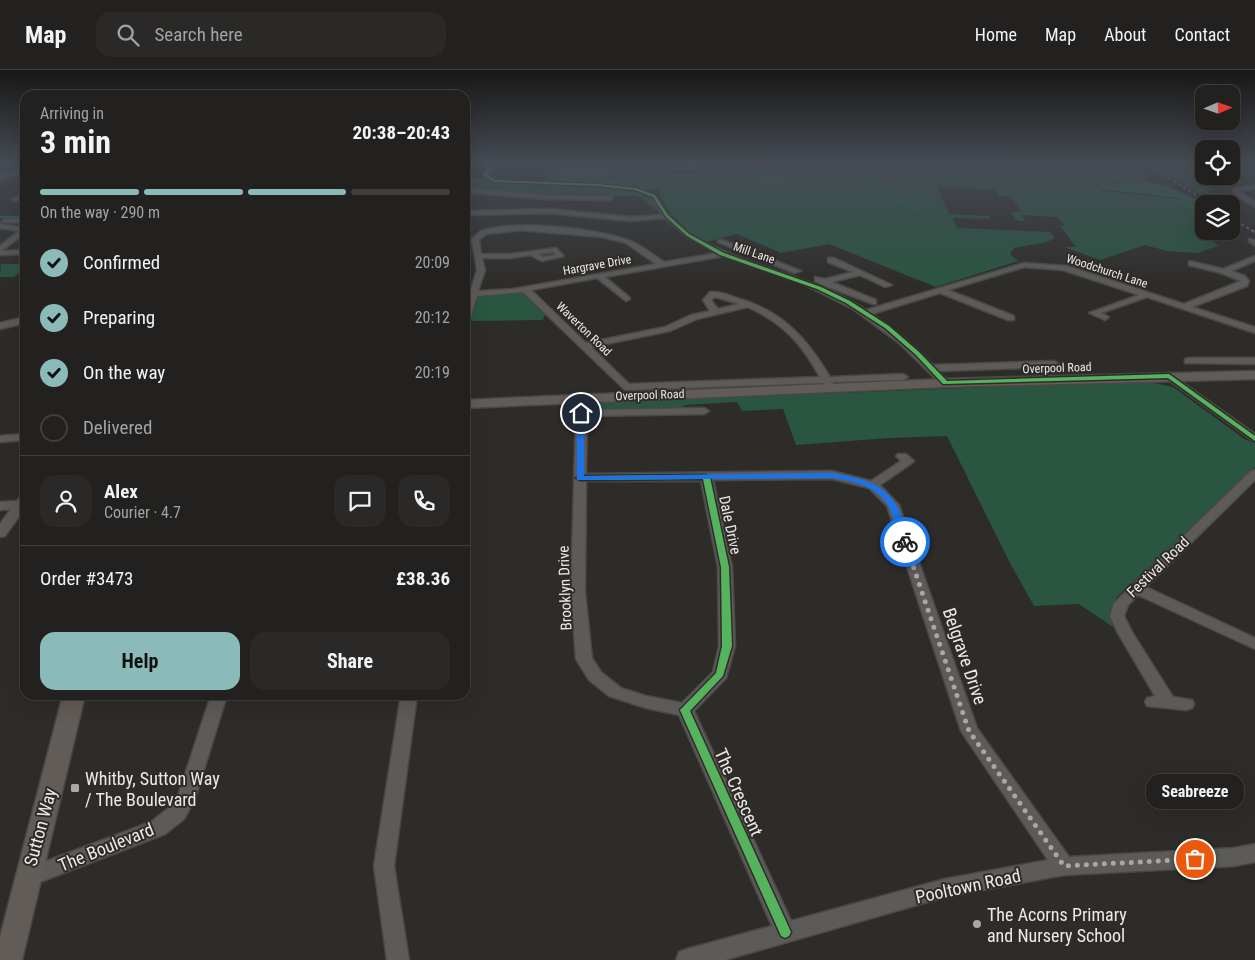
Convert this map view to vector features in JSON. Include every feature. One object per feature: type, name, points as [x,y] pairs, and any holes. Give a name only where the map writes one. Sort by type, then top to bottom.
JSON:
[{"type":"main road","name":"Overpool Road","points":[[470,404],[829,384],[1255,375]]},
{"type":"main road","name":"Sutton Way","points":[[8,960],[73,700]]},
{"type":"street","points":[[549,211],[553,204]]},
{"type":"street","name":"Mill Lane","points":[[659,204],[666,216],[688,235],[722,254],[812,285],[865,313],[887,327],[945,383]]},
{"type":"street","points":[[470,213],[549,211]]},
{"type":"street","points":[[549,211],[556,221],[628,242],[663,265]]},
{"type":"street","points":[[470,301],[481,270],[475,239],[484,232],[556,221],[666,216]]},
{"type":"street","points":[[0,221],[20,221]]},
{"type":"street","points":[[0,226],[20,229]]},
{"type":"street","points":[[0,248],[20,234]]},
{"type":"street","points":[[720,241],[873,302]]},
{"type":"street","points":[[0,253],[20,252]]},
{"type":"street","points":[[479,256],[511,256],[532,253]]},
{"type":"street","name":"Hargrave Drive","points":[[474,294],[525,289],[722,254]]},
{"type":"street","points":[[844,257],[828,261],[888,285]]},
{"type":"street","points":[[747,262],[764,258]]},
{"type":"street","points":[[1224,271],[1255,258]]},
{"type":"street","points":[[1184,307],[1244,284],[1245,281],[1224,271],[1192,262]]},
{"type":"street","name":"Woodchurch Lane","points":[[865,313],[1024,265],[1033,264],[1064,268],[1255,330]]},
{"type":"street","points":[[812,285],[860,273]]},
{"type":"street","points":[[599,276],[626,298]]},
{"type":"street","name":"Waverton Road","points":[[525,289],[627,387]]},
{"type":"street","points":[[940,290],[1011,318]]},
{"type":"street","points":[[717,312],[709,305],[708,300],[713,294],[748,304],[777,320],[796,335],[808,349],[829,384]]},
{"type":"street","points":[[1093,313],[1146,295]]},
{"type":"street","points":[[583,346],[667,329],[694,318],[748,304]]},
{"type":"street","points":[[1083,309],[1105,317]]},
{"type":"street","points":[[0,326],[20,321]]},
{"type":"street","points":[[1188,362],[1255,361]]},
{"type":"street","name":"Overpool Road","points":[[931,368],[1054,364]]},
{"type":"street","points":[[1169,376],[1255,439]]},
{"type":"street","name":"Overpool Road","points":[[627,387],[829,384],[903,377]]},
{"type":"street","name":"Brooklyn Drive","points":[[582,398],[578,592],[584,659],[595,676],[615,692],[646,702],[685,710]]},
{"type":"street","points":[[581,413],[704,411]]},
{"type":"street","points":[[0,440],[20,438]]},
{"type":"street","points":[[873,485],[909,460]]},
{"type":"street","name":"Festival Road","points":[[1186,704],[1161,703],[1117,616],[1121,603],[1255,473]]},
{"type":"street","name":"Dale Drive","points":[[580,478],[832,476],[873,485]]},
{"type":"street","name":"Dale Drive","points":[[685,710],[720,674],[727,646],[728,612],[725,567],[706,477]]},
{"type":"street","name":"Belgrave Drive","points":[[873,485],[893,505],[969,731],[1064,866]]},
{"type":"street","points":[[0,506],[20,503]]},
{"type":"street","points":[[0,533],[20,506]]},
{"type":"street","points":[[1136,588],[1255,644]]},
{"type":"street","name":"The Boulevard","points":[[27,878],[158,828],[177,813],[186,799],[217,700]]},
{"type":"street","points":[[398,960],[384,866],[409,700]]},
{"type":"street","name":"The Crescent","points":[[685,710],[785,932]]},
{"type":"street","name":"Pooltown Road","points":[[687,960],[945,888],[1064,866],[1234,857],[1255,853]]},
{"type":"green space","points":[[648,204],[654,204],[658,210]]},
{"type":"green space","points":[[665,204],[945,204],[950,214],[989,216],[990,219],[953,218],[957,228],[1050,232],[1055,238],[1047,242],[1014,248],[1010,254],[1018,261],[936,287],[829,244],[781,253],[737,234],[705,242],[689,231],[671,213]]},
{"type":"green space","points":[[1016,204],[1186,204],[1195,209],[1195,240],[1212,240],[1219,246],[1197,253],[1167,251],[1145,245],[1100,260],[1064,247],[1076,247],[1060,226],[1065,226],[1058,217],[1022,215],[1025,221],[1017,221],[1011,212],[1021,211]]},
{"type":"green space","points":[[1175,204],[1195,204],[1195,211]]},
{"type":"green space","points":[[1,264],[20,264],[20,273],[14,277],[0,277]]},
{"type":"green space","points":[[524,293],[545,315],[543,320],[471,321],[478,297]]},
{"type":"green space","points":[[1146,381],[1173,387],[1243,438],[1255,444],[1255,467],[1116,598],[1109,613],[1113,627],[1079,604],[1034,606],[1010,563],[947,436],[796,445],[783,409],[742,411],[737,402],[685,405],[680,410],[582,412],[583,403]]},
{"type":"waterway","points":[[907,204],[917,209]]},
{"type":"waterway","points":[[0,217],[20,217]]},
{"type":"railway","points":[[1240,223],[1253,231]]},
{"type":"cycle path","points":[[659,204],[667,216],[688,235],[722,254],[819,288],[848,302],[887,327],[917,353],[945,383],[1169,376],[1255,439]]},
{"type":"cycle path","points":[[580,478],[706,477],[725,567],[727,646],[720,674],[685,710],[785,932]]},
{"type":"way so far","points":[[905,542],[969,731],[1064,866],[1195,859]]},
{"type":"place","name":"Whitby, Sutton Way / The Boulevard","points":[[75,788]]},
{"type":"place","name":"Seabreeze","points":[[1195,859]]},
{"type":"place","name":"The Acorns Primary and Nursery School","points":[[977,924]]},
{"type":"route","points":[[581,413],[580,478],[832,476],[847,478],[873,485],[893,505],[905,542]]}]
